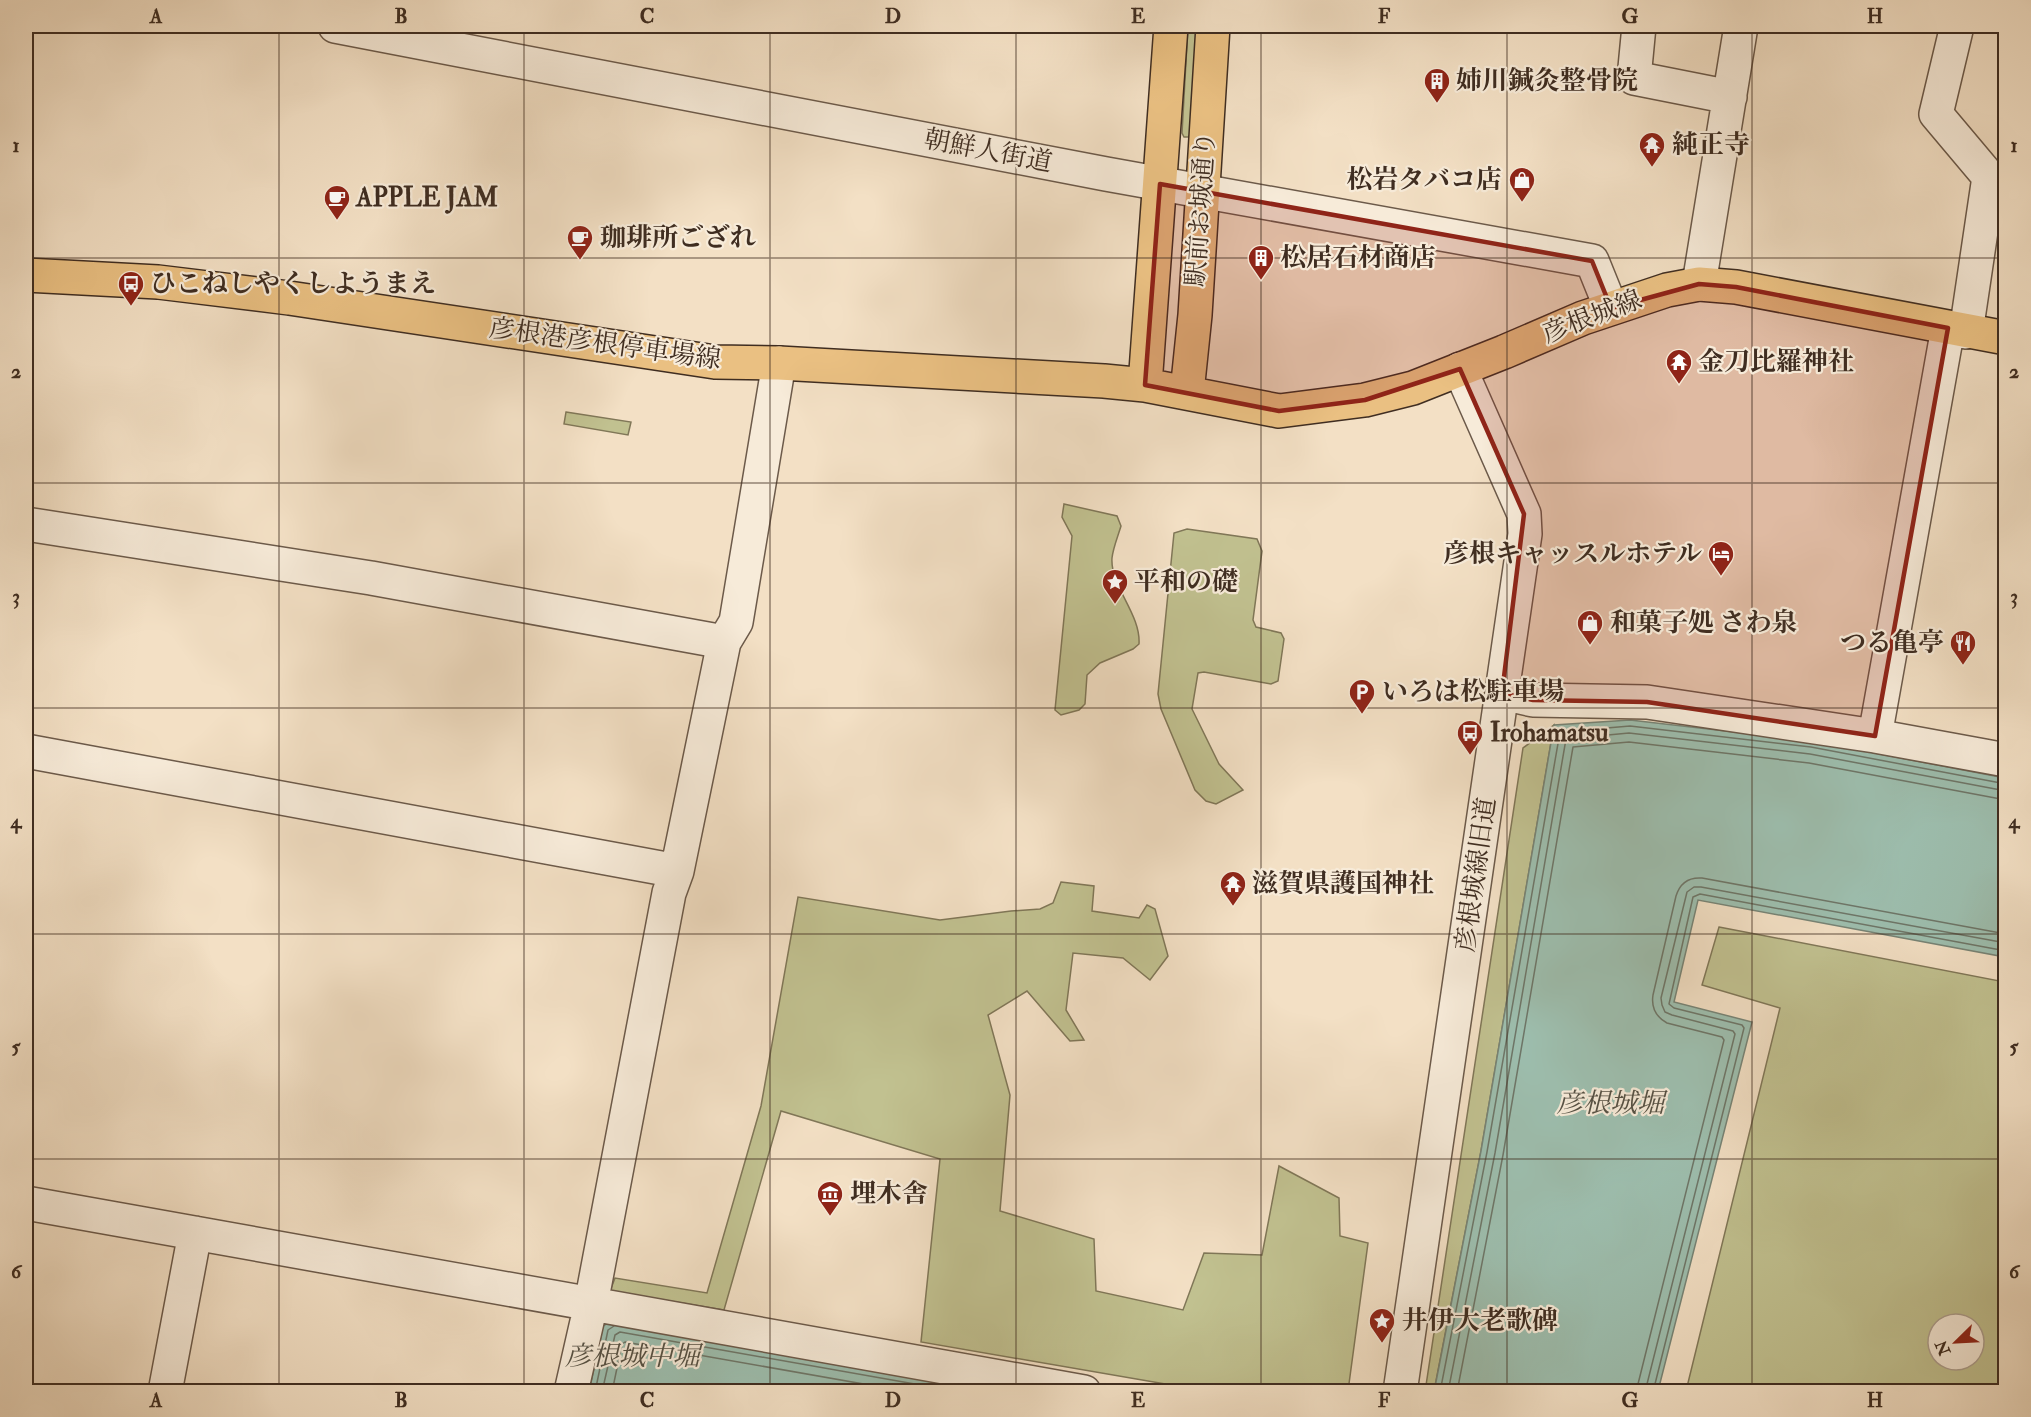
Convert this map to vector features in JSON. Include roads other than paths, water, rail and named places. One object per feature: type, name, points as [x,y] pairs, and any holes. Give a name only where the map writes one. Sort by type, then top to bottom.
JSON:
[{"type":"main road","name":"駅前お城通り","points":[[1145,385],[1171,26]]},
{"type":"main road","name":"駅前お城通り","points":[[1187,392],[1195,315],[1213,26]]},
{"type":"main road","name":"彦根港彦根停車場線","points":[[26,275],[158,282],[289,298],[715,362],[779,363],[1145,385],[1187,392]]},
{"type":"main road","name":"彦根城線","points":[[1187,392],[1279,411],[1365,400],[1413,388],[1611,308],[1667,290],[1699,284],[1736,287],[2006,338]]},
{"type":"street","name":"朝鮮人街道","points":[[335,26],[1202,192],[1248,198],[1593,261],[1611,308]]},
{"type":"street","points":[[1639,26],[1634,78],[1730,98]]},
{"type":"street","points":[[1699,284],[1741,26]]},
{"type":"street","points":[[1875,736],[1989,177],[1936,114],[1957,26]]},
{"type":"street","points":[[571,1392],[591,1304],[669,893],[678,871],[724,642],[736,622],[779,363]]},
{"type":"street","name":"彦根城線旧道","points":[[1400,1392],[1525,534],[1524,514],[1460,369]]},
{"type":"street","points":[[26,524],[371,578],[724,642]]},
{"type":"street","points":[[1503,693],[1533,700],[1647,702],[1875,736],[2006,760]]},
{"type":"street","points":[[26,751],[678,871]]},
{"type":"street","points":[[26,1203],[1084,1392]]},
{"type":"street","points":[[165,1392],[195,1233]]},
{"type":"water","name":"彦根城堀","points":[[1630,720],[1812,741],[2005,778],[2005,957],[1698,900],[1674,1002],[1752,1022],[1658,1391],[1434,1392],[1481,1151],[1554,725]]},
{"type":"water","name":"彦根城中堀","points":[[617,1317],[1038,1392],[589,1392],[603,1326]]},
{"type":"place","name":"姉川鍼灸整骨院","points":[[1437,104]]},
{"type":"place","name":"純正寺","points":[[1652,168]]},
{"type":"place","name":"松岩タバコ店","points":[[1522,203]]},
{"type":"place","name":"APPLE JAM","points":[[337,221]]},
{"type":"place","name":"珈琲所ござれ","points":[[580,261]]},
{"type":"place","name":"松居石材商店","points":[[1261,281]]},
{"type":"place","name":"ひこねしやくしようまえ","points":[[131,307]]},
{"type":"place","name":"金刀比羅神社","points":[[1679,385]]},
{"type":"place","name":"彦根キャッスルホテル","points":[[1721,577]]},
{"type":"place","name":"平和の礎","points":[[1115,605]]},
{"type":"place","name":"和菓子処 さわ泉","points":[[1590,646]]},
{"type":"place","name":"つる亀亭","points":[[1963,666]]},
{"type":"place","name":"いろは松駐車場","points":[[1362,715]]},
{"type":"place","name":"Irohamatsu","points":[[1470,756]]},
{"type":"place","name":"滋賀県護国神社","points":[[1233,907]]},
{"type":"place","name":"埋木舎","points":[[830,1217]]},
{"type":"place","name":"井伊大老歌碑","points":[[1382,1344]]}]
